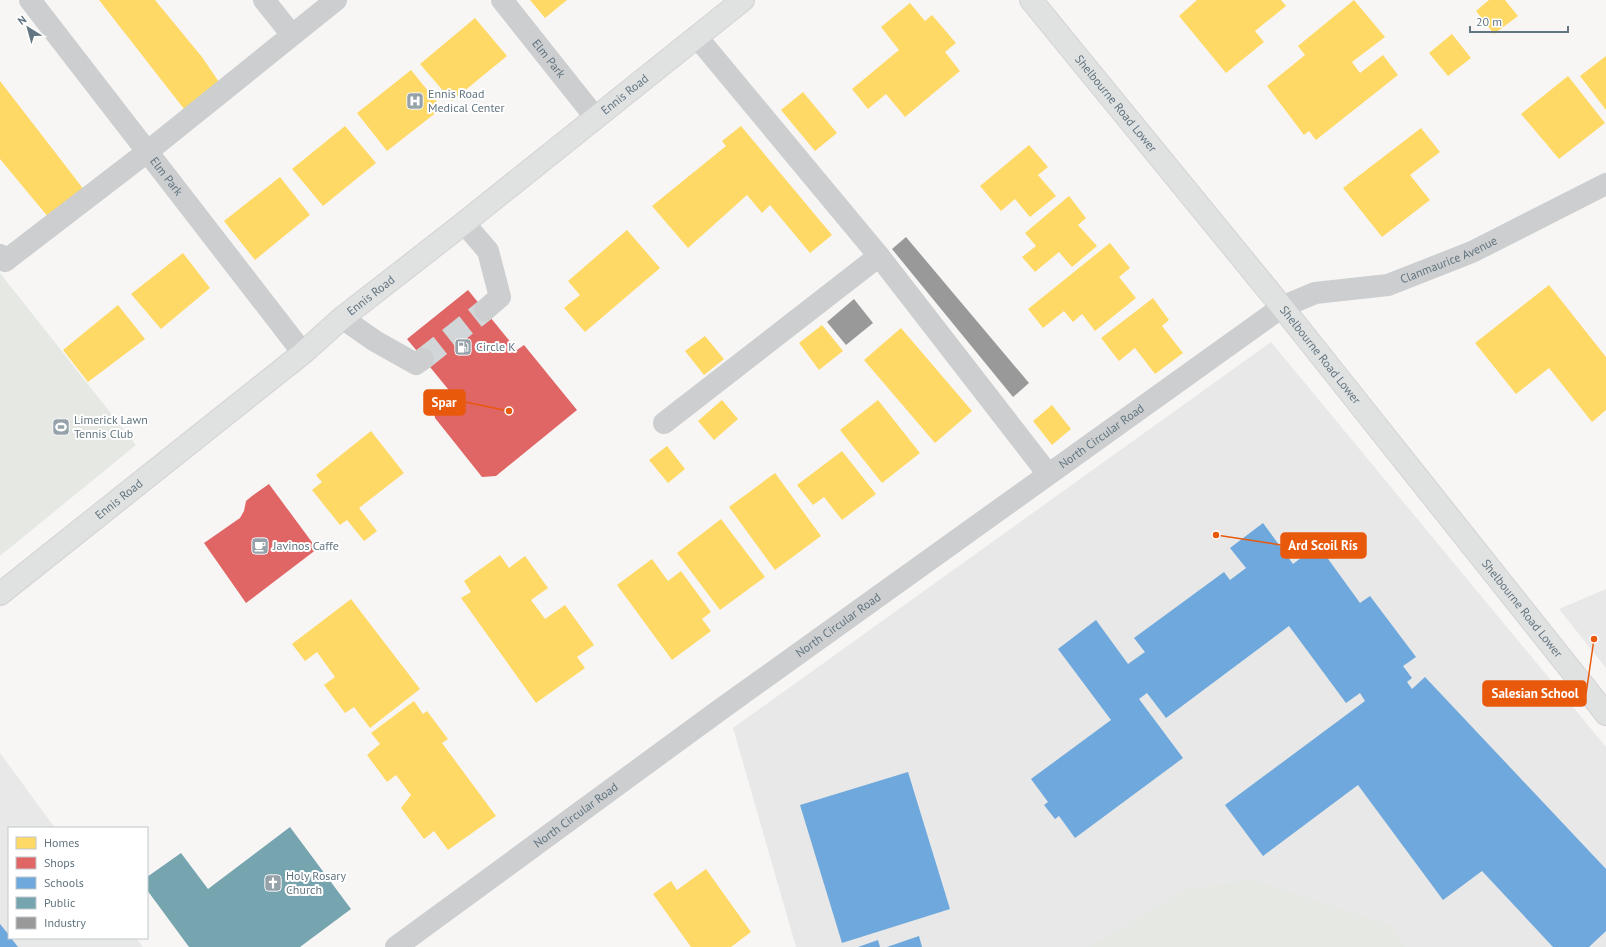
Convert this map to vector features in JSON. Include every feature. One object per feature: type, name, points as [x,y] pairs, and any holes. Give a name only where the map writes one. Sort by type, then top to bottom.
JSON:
[{"type":"main road","name":"Ennis Road","points":[[0,594],[303,353],[342,318],[464,223],[743,0]]},
{"type":"main road","name":"Shelbourne Road Lower","points":[[1030,0],[1282,307],[1606,714]]},
{"type":"street","name":"Elm Park","points":[[30,0],[146,152],[303,353]]},
{"type":"street","points":[[264,0],[292,35]]},
{"type":"street","points":[[0,255],[5,261],[146,152],[336,0]]},
{"type":"street","name":"Elm Park","points":[[502,0],[595,117]]},
{"type":"street","points":[[697,37],[879,256],[1048,474]]},
{"type":"street","name":"Clanmaurice Avenue","points":[[1282,307],[1315,293],[1388,285],[1472,252],[1606,184]]},
{"type":"street","points":[[464,223],[488,251],[500,297],[485,310]]},
{"type":"street","points":[[664,423],[879,256]]},
{"type":"street","name":"North Circular Road","points":[[396,947],[716,712],[1282,307]]},
{"type":"street","points":[[342,318],[375,341],[416,364],[424,359]]},
{"type":"shaded area","name":"Limerick Lawn Tennis Club","points":[[0,273],[136,445],[0,556]]},
{"type":"shaded area","points":[[1271,342],[1606,747],[1606,947],[796,947],[733,728]]},
{"type":"shaded area","points":[[1606,589],[1606,668],[1559,609]]},
{"type":"shaded area","points":[[0,753],[54,827],[8,827],[8,939],[137,939],[143,947],[0,947]]},
{"type":"shaded area","points":[[1254,880],[1390,925],[1405,947],[1090,947],[1186,889]]},
{"type":"building: Homes","points":[[99,0],[155,0],[202,57],[219,82],[184,109]]},
{"type":"building: Homes","points":[[530,0],[567,0],[545,18]]},
{"type":"building: Homes","points":[[1197,0],[1281,0],[1286,6],[1255,31],[1264,42],[1226,73],[1179,16]]},
{"type":"building: Homes","points":[[1354,0],[1385,37],[1352,62],[1360,73],[1383,55],[1398,75],[1316,140],[1309,131],[1304,135],[1267,86],[1305,55],[1298,46]]},
{"type":"building: Homes","points":[[1489,0],[1505,0],[1518,16],[1494,34],[1476,11]]},
{"type":"building: Homes","points":[[910,3],[925,21],[932,15],[956,43],[945,52],[960,71],[905,117],[886,94],[868,109],[852,89],[899,50],[881,27]]},
{"type":"building: Homes","points":[[475,18],[507,56],[452,101],[420,64]]},
{"type":"building: Homes","points":[[1452,34],[1471,58],[1448,76],[1429,53]]},
{"type":"building: Homes","points":[[1606,56],[1606,110],[1580,76]]},
{"type":"building: Homes","points":[[411,70],[442,108],[387,151],[357,113]]},
{"type":"building: Homes","points":[[1568,76],[1605,123],[1559,159],[1521,114]]},
{"type":"building: Homes","points":[[0,81],[85,191],[49,218],[0,159]]},
{"type":"building: Homes","points":[[803,92],[837,133],[815,151],[781,110]]},
{"type":"building: Homes","points":[[345,126],[376,163],[323,206],[292,169]]},
{"type":"building: Homes","points":[[741,126],[832,235],[810,253],[770,205],[762,213],[747,195],[688,248],[652,206],[726,146],[722,141]]},
{"type":"building: Homes","points":[[1421,128],[1440,152],[1410,175],[1430,200],[1382,237],[1343,188]]},
{"type":"building: Homes","points":[[1029,145],[1048,167],[1038,175],[1056,196],[1030,217],[1015,199],[1001,211],[980,186]]},
{"type":"building: Homes","points":[[280,177],[310,215],[255,260],[224,221]]},
{"type":"building: Homes","points":[[1069,196],[1086,218],[1078,225],[1097,246],[1072,267],[1059,252],[1035,272],[1022,257],[1036,246],[1025,233]]},
{"type":"building: Homes","points":[[627,230],[660,268],[585,332],[564,308],[580,295],[568,281]]},
{"type":"building: Homes","points":[[1110,243],[1130,268],[1119,277],[1136,298],[1095,331],[1082,314],[1073,322],[1064,311],[1043,328],[1028,309]]},
{"type":"building: Homes","points":[[183,253],[210,288],[161,329],[131,294]]},
{"type":"building: Homes","points":[[1549,285],[1606,357],[1606,410],[1592,422],[1549,368],[1516,394],[1475,343]]},
{"type":"building: Homes","points":[[1153,298],[1169,320],[1162,326],[1183,353],[1155,374],[1135,348],[1119,361],[1101,338]]},
{"type":"building: Homes","points":[[118,305],[145,339],[88,382],[63,350]]},
{"type":"building: Homes","points":[[822,325],[843,351],[819,370],[799,343]]},
{"type":"building: Homes","points":[[901,328],[972,411],[935,443],[864,360]]},
{"type":"building: Homes","points":[[705,336],[724,359],[704,375],[685,351]]},
{"type":"building: Homes","points":[[722,400],[738,419],[714,440],[698,421]]},
{"type":"building: Homes","points":[[878,400],[920,453],[882,483],[840,430]]},
{"type":"building: Homes","points":[[1052,405],[1071,429],[1052,445],[1033,421]]},
{"type":"building: Homes","points":[[371,431],[404,473],[359,508],[377,531],[364,541],[347,520],[340,525],[312,490],[322,482],[316,475]]},
{"type":"building: Homes","points":[[667,446],[685,469],[668,483],[649,460]]},
{"type":"building: Homes","points":[[842,451],[876,494],[842,520],[824,497],[813,505],[797,485]]},
{"type":"building: Homes","points":[[775,473],[821,536],[775,570],[729,507]]},
{"type":"building: Homes","points":[[721,519],[765,577],[720,610],[677,553]]},
{"type":"building: Homes","points":[[500,555],[509,568],[525,556],[548,588],[531,600],[545,619],[565,605],[594,645],[577,657],[585,668],[536,703],[461,598],[471,592],[464,581]]},
{"type":"building: Homes","points":[[652,559],[668,581],[681,571],[711,612],[702,619],[711,631],[672,660],[617,585]]},
{"type":"building: Homes","points":[[351,599],[420,689],[370,728],[354,707],[345,713],[324,685],[335,677],[317,652],[305,661],[292,644]]},
{"type":"building: Homes","points":[[414,701],[423,714],[427,711],[448,739],[442,743],[496,816],[448,850],[434,831],[424,839],[401,808],[411,795],[396,775],[387,782],[367,755],[380,744],[371,733]]},
{"type":"building: Homes","points":[[706,869],[751,932],[731,947],[691,947],[653,894],[671,881],[677,890]]},
{"type":"building: Shops","points":[[468,290],[517,350],[524,345],[577,410],[496,476],[482,477],[435,418],[433,405],[446,395],[457,400],[407,339]]},
{"type":"building: Shops","name":"Javinos Caffe","points":[[269,484],[317,549],[246,603],[204,543],[240,518],[244,511],[246,501]]},
{"type":"building: Schools","points":[[1263,523],[1293,564],[1318,545],[1360,603],[1370,596],[1416,657],[1403,666],[1412,678],[1407,682],[1412,689],[1425,677],[1606,869],[1606,931],[1589,947],[1553,947],[1482,871],[1443,900],[1358,785],[1263,856],[1225,805],[1365,701],[1360,693],[1346,703],[1289,626],[1166,718],[1147,693],[1139,699],[1183,758],[1075,838],[1059,816],[1055,819],[1044,805],[1048,802],[1031,779],[1111,720],[1058,649],[1096,620],[1128,664],[1145,652],[1134,638],[1224,572],[1230,580],[1246,568],[1230,548]]},
{"type":"building: Schools","points":[[908,772],[950,909],[842,943],[800,805]]},
{"type":"building: Schools","points":[[0,924],[8,934],[8,939],[12,939],[18,947],[0,947]]},
{"type":"building: Schools","points":[[919,936],[922,947],[887,947]]},
{"type":"building: Schools","points":[[878,940],[880,947],[858,947]]},
{"type":"building: Public","name":"Holy Rosary Church","points":[[290,827],[351,909],[300,947],[189,947],[148,891],[148,876],[181,853],[208,889]]},
{"type":"building: Industry","points":[[906,237],[1029,383],[1013,397],[892,249]]},
{"type":"building: Industry","points":[[854,299],[873,323],[846,345],[827,322]]},
{"type":"tunnel","points":[[423,359],[485,310]]},
{"type":"place","name":"Ennis Road Medical Center","points":[[415,101]]},
{"type":"place","name":"Circle K","points":[[463,347]]},
{"type":"place","name":"Spar","points":[[509,411]]},
{"type":"place","name":"Limerick Lawn Tennis Club","points":[[61,427]]},
{"type":"place","name":"Ard Scoil Rís","points":[[1216,535]]},
{"type":"place","name":"Javinos Caffe","points":[[260,546]]},
{"type":"place","name":"Salesian School","points":[[1594,639]]},
{"type":"place","name":"Holy Rosary Church","points":[[273,883]]}]
